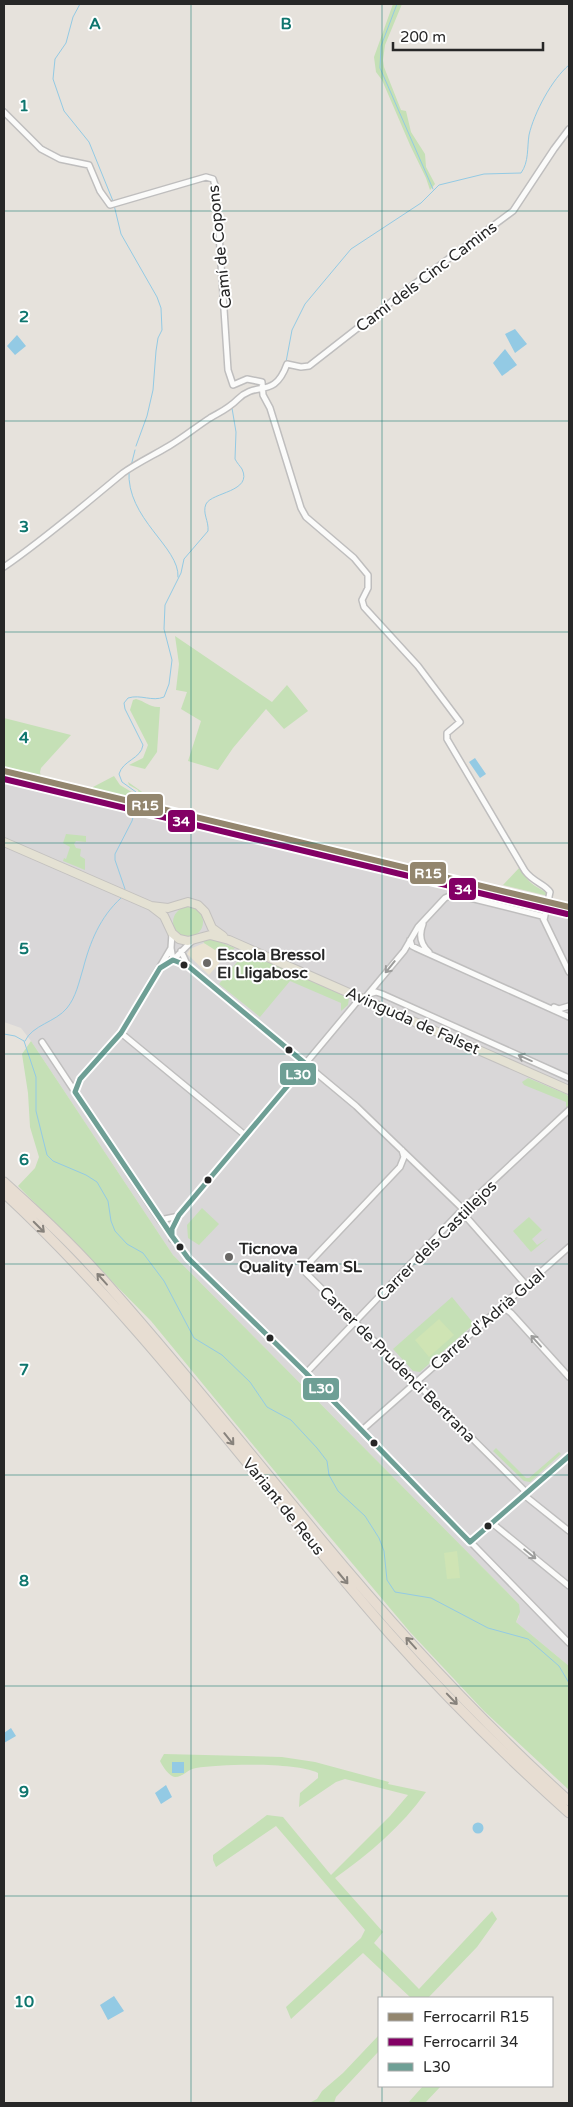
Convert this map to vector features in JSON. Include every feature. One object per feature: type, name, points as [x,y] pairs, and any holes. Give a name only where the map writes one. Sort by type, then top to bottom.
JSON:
[{"type":"highway","name":"Variant de Reus","points":[[4,1182],[99,1275],[244,1444],[320,1538],[430,1663],[505,1741],[569,1801]]},
{"type":"highway","name":"Variant de Reus","points":[[4,1193],[71,1259],[124,1316],[391,1635],[456,1704],[569,1813]]},
{"type":"main road","points":[[4,842],[151,906],[164,916],[172,933],[179,939],[195,939],[210,935],[229,940]]},
{"type":"main road","points":[[151,906],[163,908],[188,902],[198,905],[205,912],[207,920],[206,928],[195,939]]},
{"type":"main road","points":[[169,924],[170,914],[177,906]]},
{"type":"main road","points":[[207,920],[216,931],[229,940]]},
{"type":"main road","name":"Avinguda de Falset","points":[[229,940],[365,997],[569,1090]]},
{"type":"street","name":"Camí de Copons","points":[[4,112],[41,149],[60,159],[89,165],[96,182],[110,205],[206,178],[213,179],[216,188],[228,370],[233,385],[247,379],[262,382],[262,389]]},
{"type":"street","name":"Camí dels Cinc Camins","points":[[262,389],[269,388],[279,380],[287,364],[301,367],[309,366],[512,211],[569,129]]},
{"type":"street","points":[[4,567],[100,493],[124,472],[232,406],[242,395],[262,389],[306,517],[354,558],[368,575],[370,581],[362,600],[364,607],[392,635],[456,714],[460,722],[447,733],[447,739],[525,871],[533,881],[548,888],[550,896],[544,920]]},
{"type":"street","points":[[172,1239],[172,1229],[179,1215],[404,951],[418,927],[445,898],[457,894],[536,913],[543,917],[548,932],[569,971]]},
{"type":"street","points":[[421,941],[421,931],[425,921]]},
{"type":"street","points":[[172,933],[171,948],[173,960]]},
{"type":"street","points":[[411,939],[416,937],[435,956]]},
{"type":"street","points":[[160,968],[173,960],[180,951],[195,939]]},
{"type":"street","points":[[411,939],[411,944],[414,948],[569,1016]]},
{"type":"street","points":[[75,1092],[80,1080],[121,1033],[171,948]]},
{"type":"street","points":[[180,951],[188,966]]},
{"type":"street","points":[[173,960],[188,966],[356,1106],[462,1210],[526,1285]]},
{"type":"street","name":"Avinguda de Falset","points":[[365,997],[382,994],[569,1078]]},
{"type":"street","points":[[544,1005],[559,1008],[569,1006]]},
{"type":"street","points":[[121,1033],[246,1136]]},
{"type":"street","points":[[42,1042],[172,1239],[188,1258],[306,1373],[360,1431],[569,1643]]},
{"type":"street","name":"Carrer dels Castillejos","points":[[306,1373],[462,1210],[569,1110]]},
{"type":"street","points":[[400,1167],[404,1157],[402,1150]]},
{"type":"street","points":[[400,1167],[408,1163],[417,1165]]},
{"type":"street","name":"Carrer de Prudenci Bertrana","points":[[400,1167],[306,1268],[306,1273],[356,1321],[526,1494],[569,1532]]},
{"type":"street","points":[[160,1220],[179,1215]]},
{"type":"street","name":"Carrer d'Adrià Gual","points":[[360,1431],[569,1247]]},
{"type":"street","points":[[510,1299],[511,1313]]},
{"type":"street","points":[[497,1311],[505,1310],[511,1313],[569,1377]]},
{"type":"street","points":[[470,1542],[569,1456]]},
{"type":"street","points":[[492,1523],[569,1586]]},
{"type":"shaded area","points":[[4,777],[569,913],[569,1666],[516,1622],[519,1617],[519,1604],[173,1255],[31,1041],[21,1028],[4,1022]]},
{"type":"shaded area","name":"Escola Bressol El Lligabosc","points":[[204,943],[228,953],[209,975],[187,954],[190,949]]},
{"type":"green space","points":[[393,4],[402,4],[385,45],[384,67],[401,110],[406,111],[411,132],[425,154],[426,167],[435,184],[430,190],[382,80],[376,72],[374,57]]},
{"type":"green space","points":[[175,636],[272,702],[287,685],[308,711],[284,729],[266,709],[233,748],[218,770],[188,761],[201,721],[181,709],[187,692],[176,690],[179,664]]},
{"type":"green space","points":[[136,699],[160,707],[157,752],[145,769],[129,765],[143,758],[148,745],[130,710],[133,700]]},
{"type":"green space","points":[[4,718],[71,735],[41,768],[41,777],[4,769]]},
{"type":"green space","points":[[114,776],[120,785],[135,794],[135,798],[93,789],[93,787]]},
{"type":"green space","points":[[128,782],[155,801],[156,804],[141,800],[138,790],[129,785]]},
{"type":"green space","points":[[66,834],[86,836],[86,842],[76,841],[74,844],[76,848],[81,849],[80,856],[85,859],[85,870],[63,861],[64,858],[66,859],[70,847],[63,843]]},
{"type":"green space","points":[[520,867],[530,882],[546,892],[548,896],[503,885]]},
{"type":"green space","points":[[188,907],[199,911],[203,922],[199,933],[188,937],[177,933],[173,922],[177,911]]},
{"type":"green space","points":[[208,939],[235,948],[228,953],[217,948],[215,950],[204,943],[203,941]]},
{"type":"green space","points":[[241,950],[349,998],[348,1005],[341,1011],[341,1003],[290,981],[260,1017],[219,984],[242,956],[239,952]]},
{"type":"green space","points":[[31,1041],[173,1255],[519,1604],[520,1612],[516,1622],[569,1666],[569,1790],[484,1711],[410,1632],[151,1321],[18,1186],[35,1168],[39,1157],[30,1127],[28,1093],[22,1054]]},
{"type":"green space","points":[[528,1078],[566,1094],[569,1097],[569,1107],[566,1108],[566,1102],[524,1085],[522,1082]]},
{"type":"green space","points":[[202,1208],[219,1224],[199,1245],[188,1238],[187,1225]]},
{"type":"green space","points":[[529,1217],[542,1230],[532,1239],[537,1245],[548,1238],[531,1252],[513,1231]]},
{"type":"green space","points":[[452,1297],[474,1324],[420,1372],[413,1371],[393,1349]]},
{"type":"green space","points":[[439,1319],[454,1335],[429,1357],[415,1340]]},
{"type":"green space","points":[[496,1448],[526,1478],[529,1478],[559,1452],[561,1454],[530,1482],[524,1481],[493,1451]]},
{"type":"green space","points":[[457,1551],[460,1578],[447,1579],[444,1553]]},
{"type":"green space","points":[[164,1754],[282,1757],[315,1762],[389,1782],[388,1784],[426,1792],[384,1839],[335,1878],[383,1932],[374,1943],[419,1989],[492,1911],[497,1919],[477,1947],[429,1997],[410,1997],[363,1953],[291,2019],[286,2007],[361,1938],[365,1930],[276,1826],[216,1867],[213,1855],[267,1815],[283,1817],[331,1875],[390,1816],[408,1795],[345,1779],[336,1782],[299,1807],[300,1793],[318,1778],[318,1773],[293,1767],[240,1765],[196,1768],[181,1776],[173,1777],[160,1761]]},
{"type":"green space","points":[[378,2036],[378,2052],[336,2097],[334,2103],[309,2103],[317,2099],[322,2091],[343,2073]]},
{"type":"green space","points":[[422,2087],[440,2087],[425,2103],[408,2103]]},
{"type":"water","points":[[515,329],[527,344],[515,353],[505,334]]},
{"type":"water","points":[[17,335],[26,346],[15,355],[7,346]]},
{"type":"water","points":[[505,349],[517,365],[502,376],[493,363]]},
{"type":"water","points":[[475,758],[486,774],[480,778],[469,762]]},
{"type":"water","points":[[11,1728],[16,1736],[4,1743],[4,1733]]},
{"type":"water","points":[[172,1762],[184,1762],[184,1773],[172,1773]]},
{"type":"water","points":[[166,1785],[172,1797],[161,1804],[155,1793]]},
{"type":"water","points":[[478,1822],[484,1828],[478,1834],[472,1828]]},
{"type":"water","points":[[114,1996],[124,2011],[108,2020],[100,2005]]},
{"type":"waterway","points":[[80,4],[73,17],[66,43],[55,59],[53,79],[64,111],[89,142],[113,201]]},
{"type":"waterway","points":[[397,4],[381,46],[380,68],[433,189]]},
{"type":"waterway","points":[[286,362],[292,330],[305,304],[351,249],[421,203],[439,185],[484,174],[521,173],[527,160],[531,126],[544,97],[556,79],[569,65]]},
{"type":"waterway","points":[[114,205],[121,234],[157,297],[161,308],[162,330],[158,338],[156,351],[153,390],[147,416],[136,446]]},
{"type":"waterway","points":[[137,798],[136,792],[122,782],[119,774],[121,769],[142,750],[143,745],[125,709],[124,703],[128,698],[133,697],[155,699],[164,697],[169,684],[172,660],[164,629],[165,605],[181,573],[184,559],[208,531],[205,511],[206,504],[210,500],[237,487],[244,477],[242,469],[235,459],[236,432],[232,408]]},
{"type":"waterway","points":[[131,466],[135,450]]},
{"type":"waterway","points":[[129,471],[130,488],[136,504],[171,555],[178,577]]},
{"type":"waterway","points":[[125,889],[115,860],[115,854],[132,821],[136,806]]},
{"type":"waterway","points":[[25,1041],[33,1031],[57,1017],[70,1004],[97,930],[107,913],[121,898]]},
{"type":"waterway","points":[[4,1034],[15,1036],[24,1041]]},
{"type":"waterway","points":[[24,1041],[36,1077],[36,1111],[47,1155],[53,1161],[86,1175],[97,1182],[108,1201],[111,1221],[115,1231],[127,1244],[143,1253],[164,1281],[194,1338],[222,1355],[250,1382],[267,1407],[291,1420],[317,1448],[327,1461],[329,1475],[338,1491],[365,1516],[379,1538],[384,1551],[387,1580],[395,1592],[431,1598],[488,1628],[528,1639],[559,1666],[569,1683]]},
{"type":"rail line","name":"R15","points":[[4,771],[569,907]]},
{"type":"rail line","name":"34","points":[[4,779],[567,914]]},
{"type":"transit line","name":"L30","points":[[173,960],[188,966],[306,1064],[179,1215],[172,1229],[172,1236],[75,1092],[80,1079],[121,1033],[160,968],[173,960]]},
{"type":"transit line","name":"L30","points":[[172,1236],[188,1258],[306,1373],[470,1542]]},
{"type":"transit line","name":"L30","points":[[470,1542],[569,1456]]},
{"type":"place","name":"Escola Bressol El Lligabosc","points":[[207,963]]},
{"type":"place","name":"Ticnova Quality Team SL","points":[[229,1257]]}]
